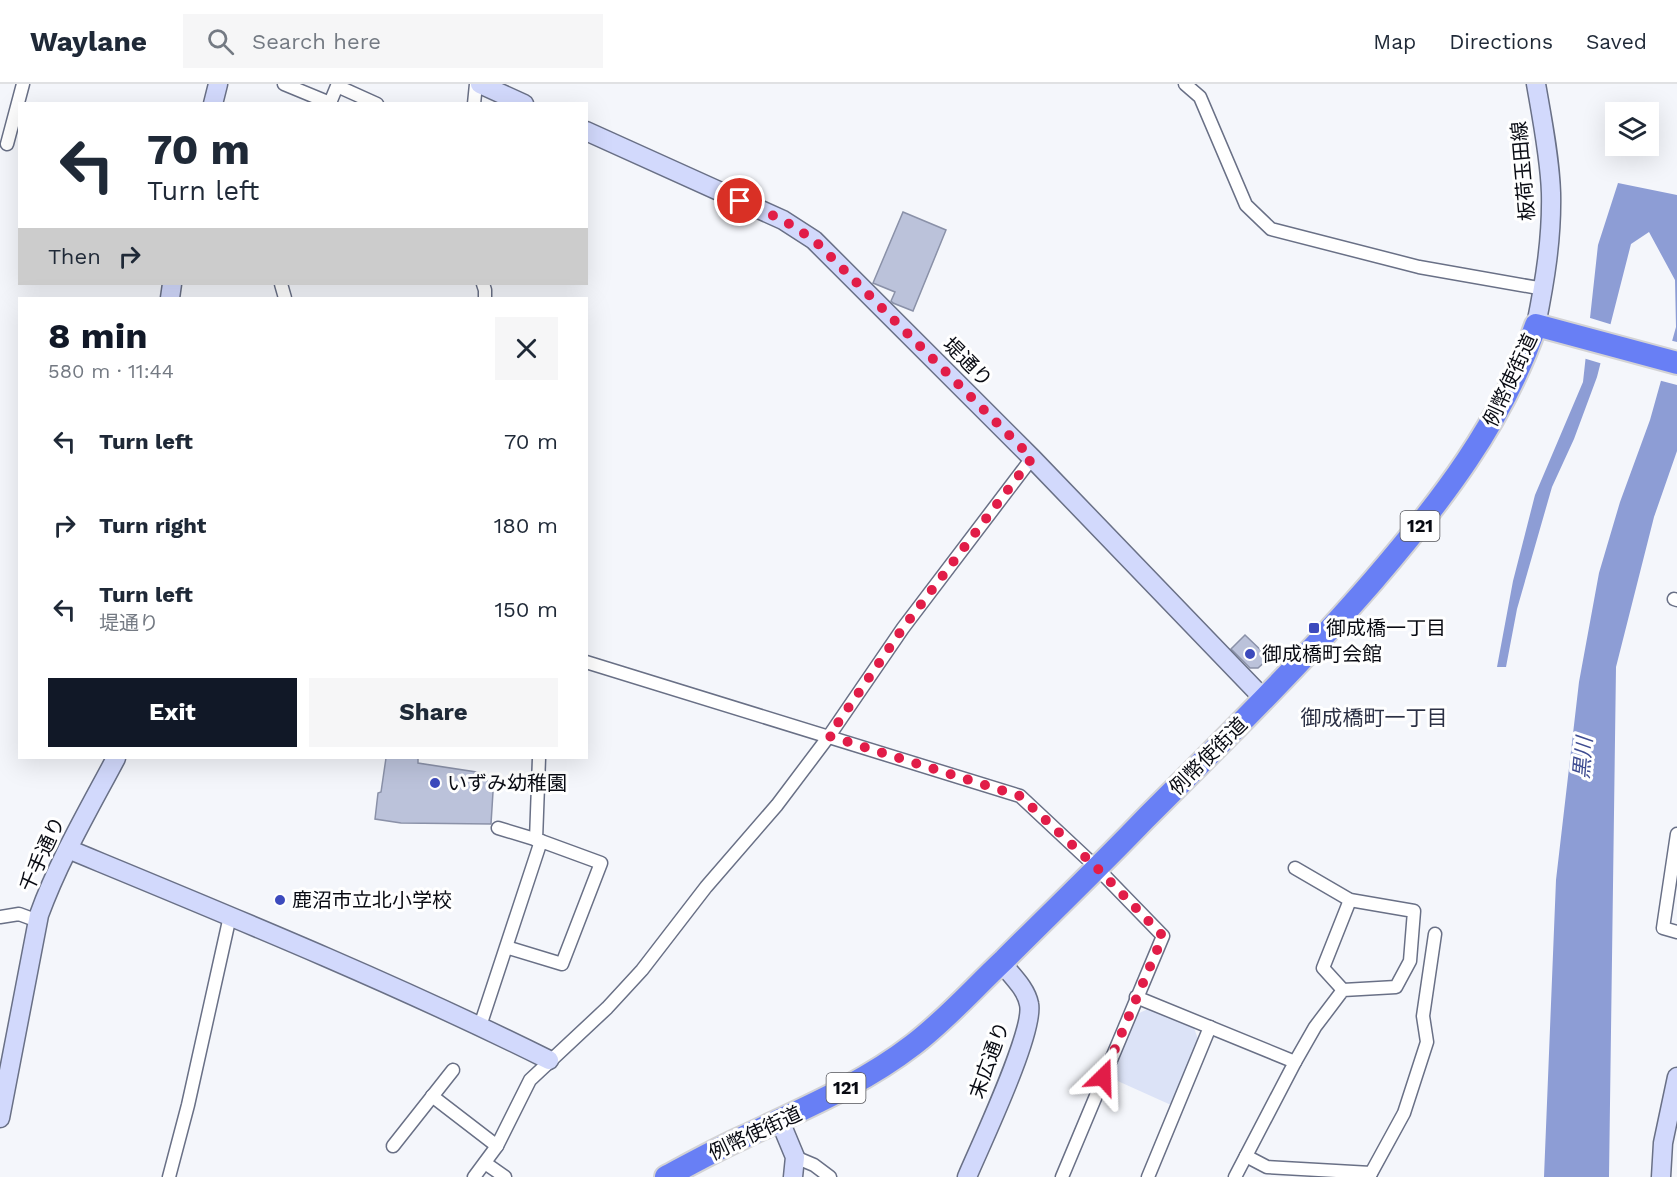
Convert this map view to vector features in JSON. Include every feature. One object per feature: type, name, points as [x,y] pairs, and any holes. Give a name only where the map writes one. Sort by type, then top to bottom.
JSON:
[{"type":"highway","name":"例幣使街道","points":[[666,1177],[873,1073],[914,1044],[952,1010],[1097,868],[1264,699],[1336,623],[1410,539],[1492,424],[1527,351],[1536,325],[1677,363]]},
{"type":"street","points":[[19,102],[23,84]]},
{"type":"street","points":[[214,102],[219,84]]},
{"type":"street","points":[[284,84],[328,102]]},
{"type":"street","points":[[474,102],[478,84],[519,102]]},
{"type":"street","points":[[1185,84],[1200,97],[1246,205],[1271,230],[1419,267],[1544,289]]},
{"type":"street","name":"板荷玉田線","points":[[1536,84],[1551,191],[1544,289],[1536,325]]},
{"type":"street","points":[[330,102],[337,86],[373,102]]},
{"type":"street","points":[[9,145],[18,106]]},
{"type":"street","name":"堤通り","points":[[588,132],[783,220],[814,240],[1032,458],[1264,699]]},
{"type":"street","points":[[474,1177],[496,1146],[530,1080],[607,1008],[642,970],[706,887],[777,805],[829,736],[903,628],[1032,458]]},
{"type":"street","points":[[588,663],[1020,796],[1097,868],[1163,936],[1062,1177]]},
{"type":"street","name":"千手通り","points":[[0,1118],[38,921],[48,890],[115,759]]},
{"type":"street","points":[[480,1026],[538,841],[539,759]]},
{"type":"street","points":[[498,828],[601,863],[562,964],[506,946]]},
{"type":"street","points":[[1677,834],[1663,928],[1677,932]]},
{"type":"street","points":[[68,849],[230,916],[480,1026],[549,1060]]},
{"type":"street","points":[[1234,1177],[1315,1027],[1343,990],[1396,987],[1410,961],[1414,912],[1350,900],[1295,868]]},
{"type":"street","points":[[1343,990],[1323,968],[1350,900]]},
{"type":"street","points":[[0,917],[19,914],[38,921]]},
{"type":"street","points":[[169,1177],[188,1105],[230,916]]},
{"type":"street","points":[[1246,1156],[1267,1167],[1370,1175],[1404,1113],[1427,1042],[1424,1016],[1435,934]]},
{"type":"street","name":"末広通り","points":[[967,1177],[1019,1052],[1030,1011],[1027,996],[1000,962]]},
{"type":"street","points":[[1136,997],[1295,1062]]},
{"type":"street","points":[[1148,1177],[1210,1027]]},
{"type":"street","points":[[393,1146],[453,1070]]},
{"type":"street","points":[[1661,1177],[1663,1143],[1677,1079]]},
{"type":"street","points":[[432,1096],[496,1146]]},
{"type":"street","points":[[780,1121],[795,1157],[793,1177]]},
{"type":"street","points":[[795,1157],[814,1165],[830,1177]]},
{"type":"street","points":[[485,1162],[505,1177]]},
{"type":"shaded area","points":[[1148,1009],[1194,1028],[1198,1039],[1171,1105],[1111,1078],[1137,1014]]},
{"type":"water","name":"黒川","points":[[1618,183],[1677,195],[1677,451],[1654,517],[1616,667],[1609,1177],[1544,1177],[1556,880],[1579,682],[1599,573],[1620,502],[1650,420],[1676,327],[1675,280],[1649,232],[1631,244],[1597,377],[1574,439],[1552,487],[1517,609],[1506,667],[1497,667],[1513,581],[1535,495],[1583,382],[1598,245]]},
{"type":"pier","points":[[1587,317],[1613,325],[1603,364],[1583,358]]},
{"type":"pier","points":[[1669,340],[1677,342],[1677,385],[1658,380]]},
{"type":"building","points":[[903,212],[946,230],[913,311],[891,301],[895,292],[873,283]]},
{"type":"building","name":"御成橋町会館","points":[[1245,635],[1269,658],[1258,668],[1250,668],[1231,649]]},
{"type":"building","name":"いずみ幼稚園","points":[[386,759],[418,759],[418,763],[483,773],[493,792],[491,824],[401,823],[375,819],[378,793],[381,792]]},
{"type":"place","name":"御成橋一丁目","points":[[1314,628]]},
{"type":"place","name":"御成橋町会館","points":[[1250,654]]},
{"type":"place","name":"いずみ幼稚園","points":[[435,783]]},
{"type":"place","name":"鹿沼市立北小学校","points":[[280,900]]},
{"type":"district","name":"御成橋町一丁目","points":[[1374,718]]},
{"type":"route","points":[[740,201],[783,220],[814,240],[1032,458],[903,628],[829,736],[1020,796],[1097,868],[1163,936],[1103,1077]]}]
